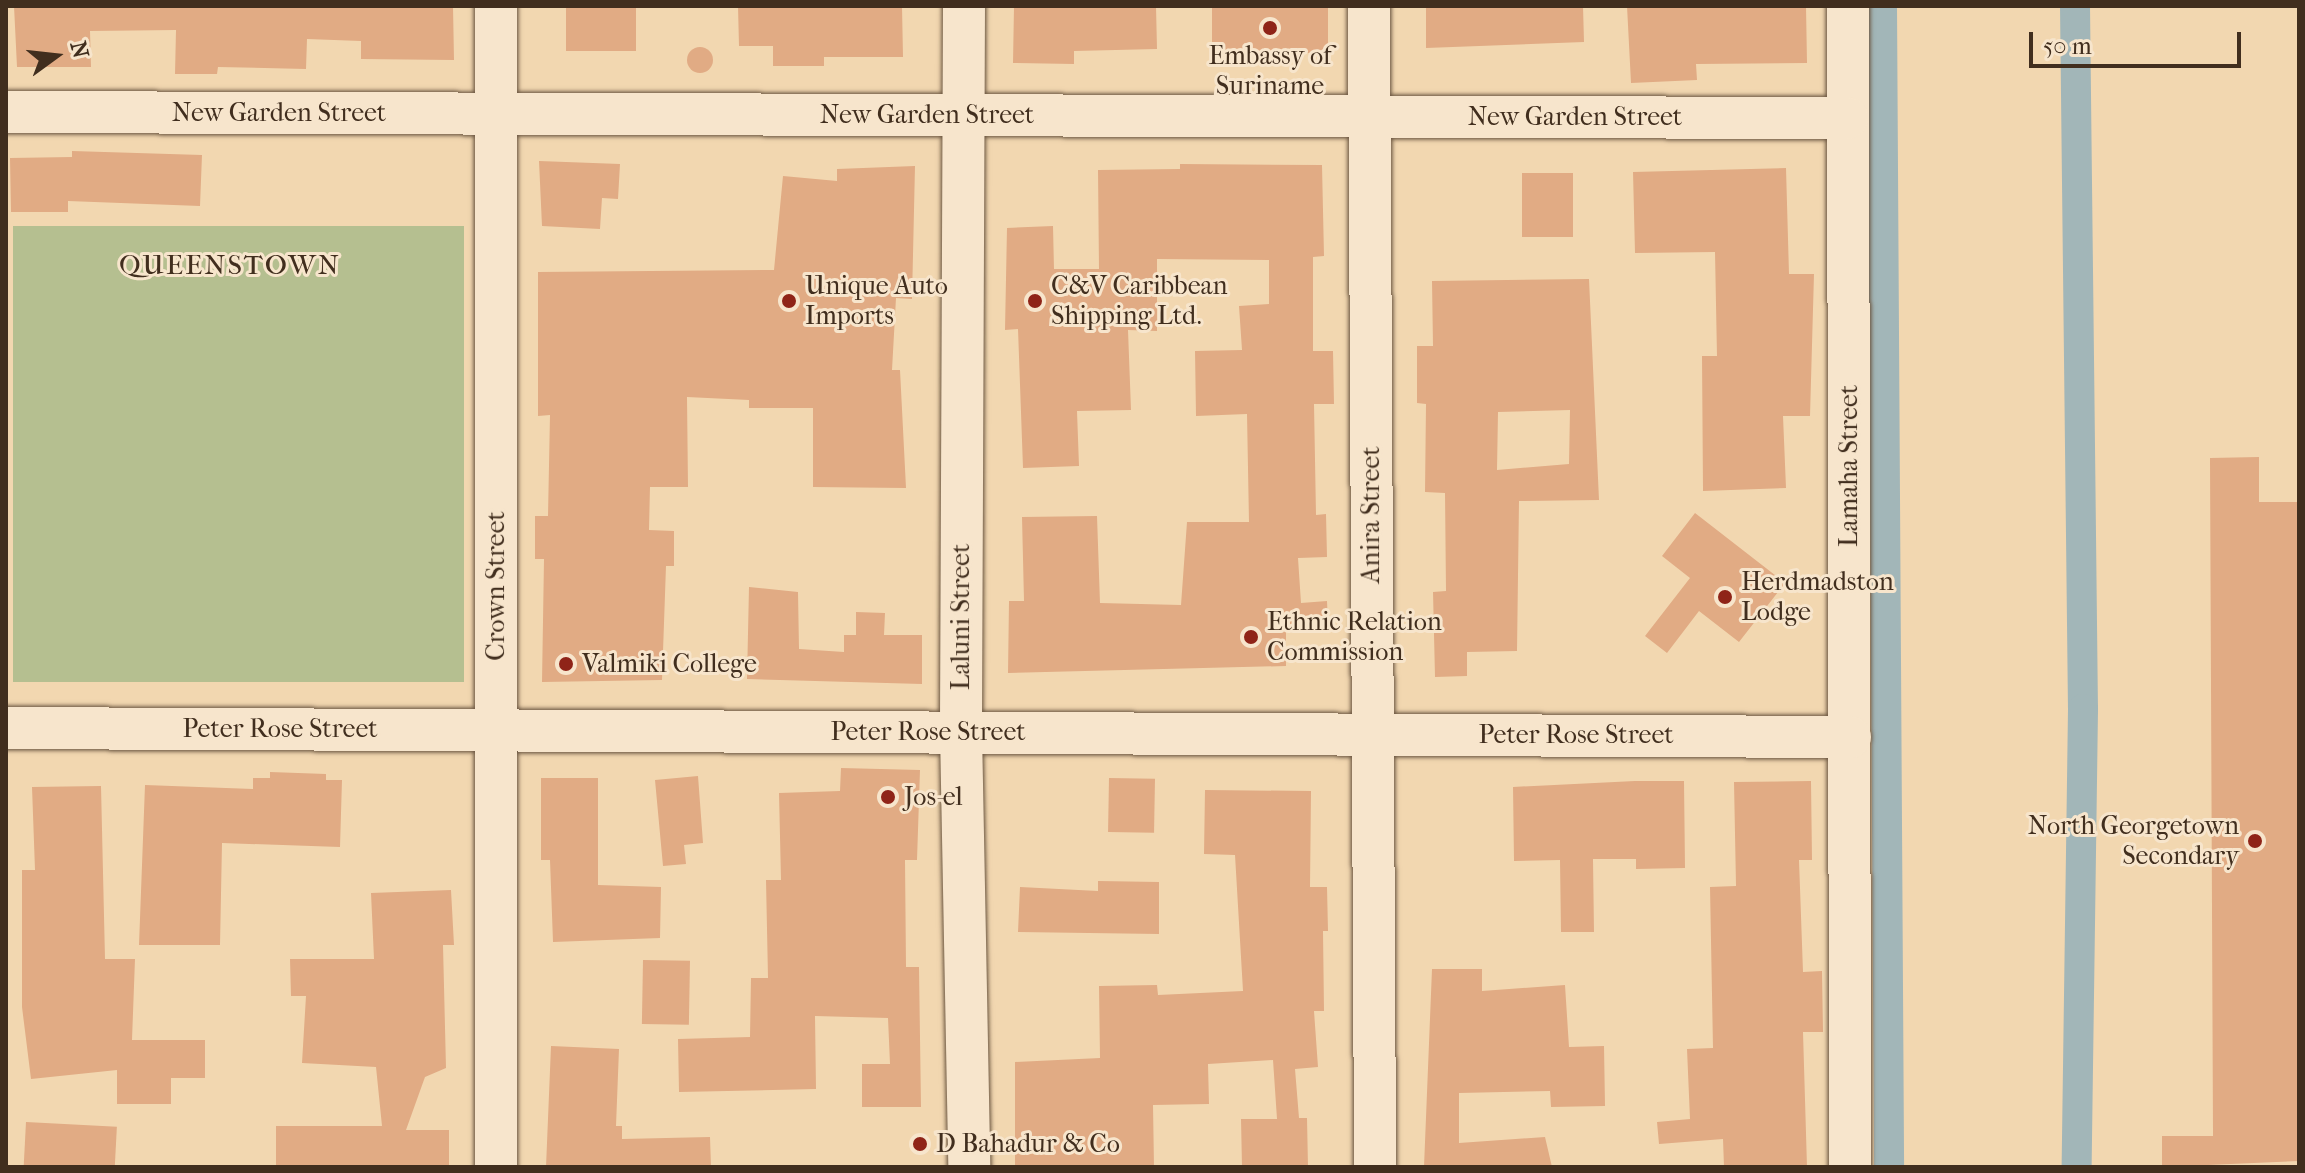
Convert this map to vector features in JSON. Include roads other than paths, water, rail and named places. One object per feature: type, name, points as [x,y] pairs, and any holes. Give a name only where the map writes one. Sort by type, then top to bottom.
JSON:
[{"type":"street","name":"Crown Street","points":[[496,6],[496,1167]]},
{"type":"street","name":"Laluni Street","points":[[964,6],[961,732],[969,1167]]},
{"type":"street","name":"Anira Street","points":[[1369,6],[1375,1167]]},
{"type":"street","name":"Lamaha Street","points":[[1848,6],[1850,1167]]},
{"type":"street","name":"New Garden Street","points":[[6,112],[1847,118]]},
{"type":"street","name":"Peter Rose Street","points":[[6,728],[1850,737]]},
{"type":"waterway","points":[[1882,6],[1889,1167]]},
{"type":"waterway","points":[[2075,6],[2083,709],[2077,1167]]},
{"type":"place","name":"Embassy of Suriname","points":[[1270,28]]},
{"type":"place","name":"Unique Auto Imports","points":[[789,301]]},
{"type":"place","name":"C&V Caribbean Shipping Ltd.","points":[[1035,301]]},
{"type":"place","name":"Herdmadston Lodge","points":[[1725,597]]},
{"type":"place","name":"Ethnic Relation Commission","points":[[1251,637]]},
{"type":"place","name":"Valmiki College","points":[[566,664]]},
{"type":"place","name":"Jos-el","points":[[888,797]]},
{"type":"place","name":"North Georgetown Secondary","points":[[2255,841]]},
{"type":"place","name":"D Bahadur & Co","points":[[920,1144]]},
{"type":"district","name":"QUEENSTOWN","points":[[230,265]]}]
